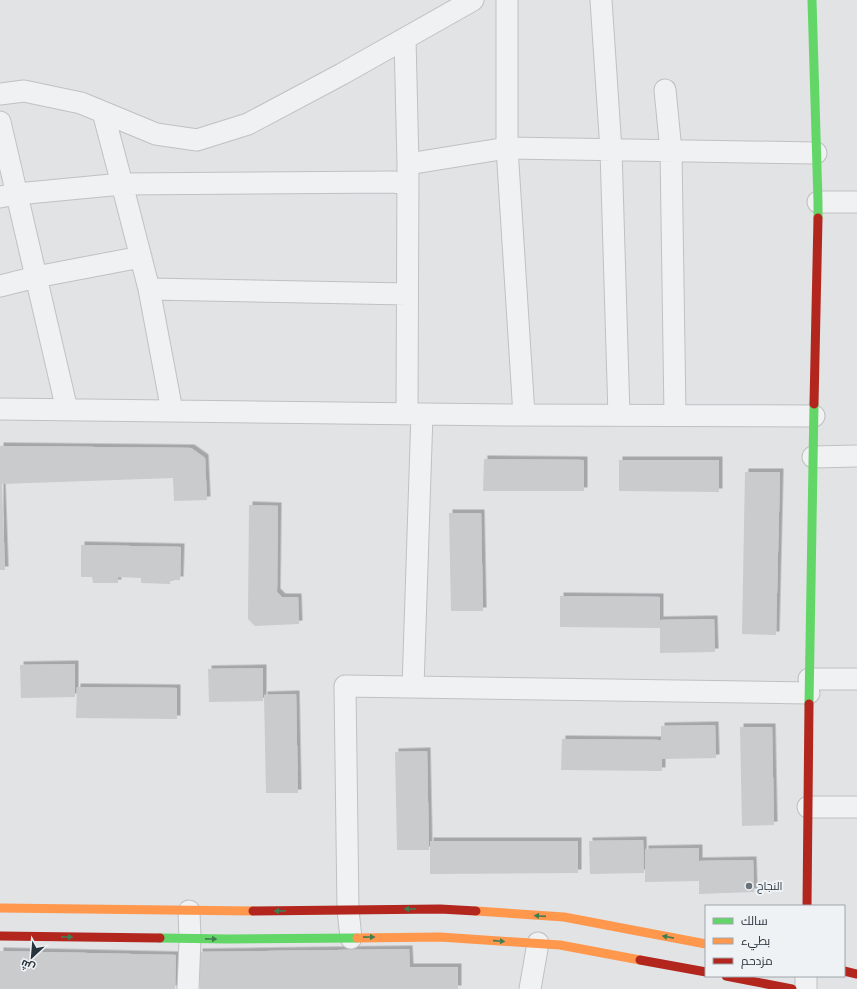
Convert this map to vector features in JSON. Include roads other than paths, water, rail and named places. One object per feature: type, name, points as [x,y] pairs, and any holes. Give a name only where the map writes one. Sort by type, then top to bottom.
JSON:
[{"type":"street","points":[[0,94],[24,91],[81,103],[156,134],[197,140],[248,124],[342,74],[474,0]]},
{"type":"street","points":[[507,0],[507,148],[524,415]]},
{"type":"street","points":[[601,0],[611,150],[619,415]]},
{"type":"street","points":[[807,905],[809,686],[818,202],[812,0]]},
{"type":"street","points":[[405,39],[408,174],[407,294],[415,414],[413,687]]},
{"type":"street","points":[[665,90],[671,151],[675,415]]},
{"type":"street","points":[[103,112],[149,289],[172,411]]},
{"type":"street","points":[[0,122],[8,195],[36,277],[67,410]]},
{"type":"street","points":[[8,195],[122,184],[393,182],[408,174],[507,148],[816,153]]},
{"type":"street","points":[[818,202],[857,202]]},
{"type":"street","points":[[0,286],[36,277],[141,256]]},
{"type":"street","points":[[149,289],[407,294]]},
{"type":"street","points":[[0,410],[814,416]]},
{"type":"street","points":[[813,457],[857,456]]},
{"type":"street","points":[[351,938],[348,910],[345,686],[809,686],[857,679]]},
{"type":"street","points":[[808,807],[857,807]]},
{"type":"street","points":[[0,908],[189,911],[440,909],[564,917],[705,944]]},
{"type":"street","points":[[188,989],[190,939],[189,911]]},
{"type":"street","points":[[0,936],[190,939],[440,937],[560,945],[705,972]]},
{"type":"street","points":[[530,989],[538,943]]},
{"type":"street","points":[[845,971],[857,974]]},
{"type":"street","points":[[731,977],[792,989]]},
{"type":"street","points":[[806,977],[806,989]]},
{"type":"place","name":"النجاح","points":[[749,886]]}]
